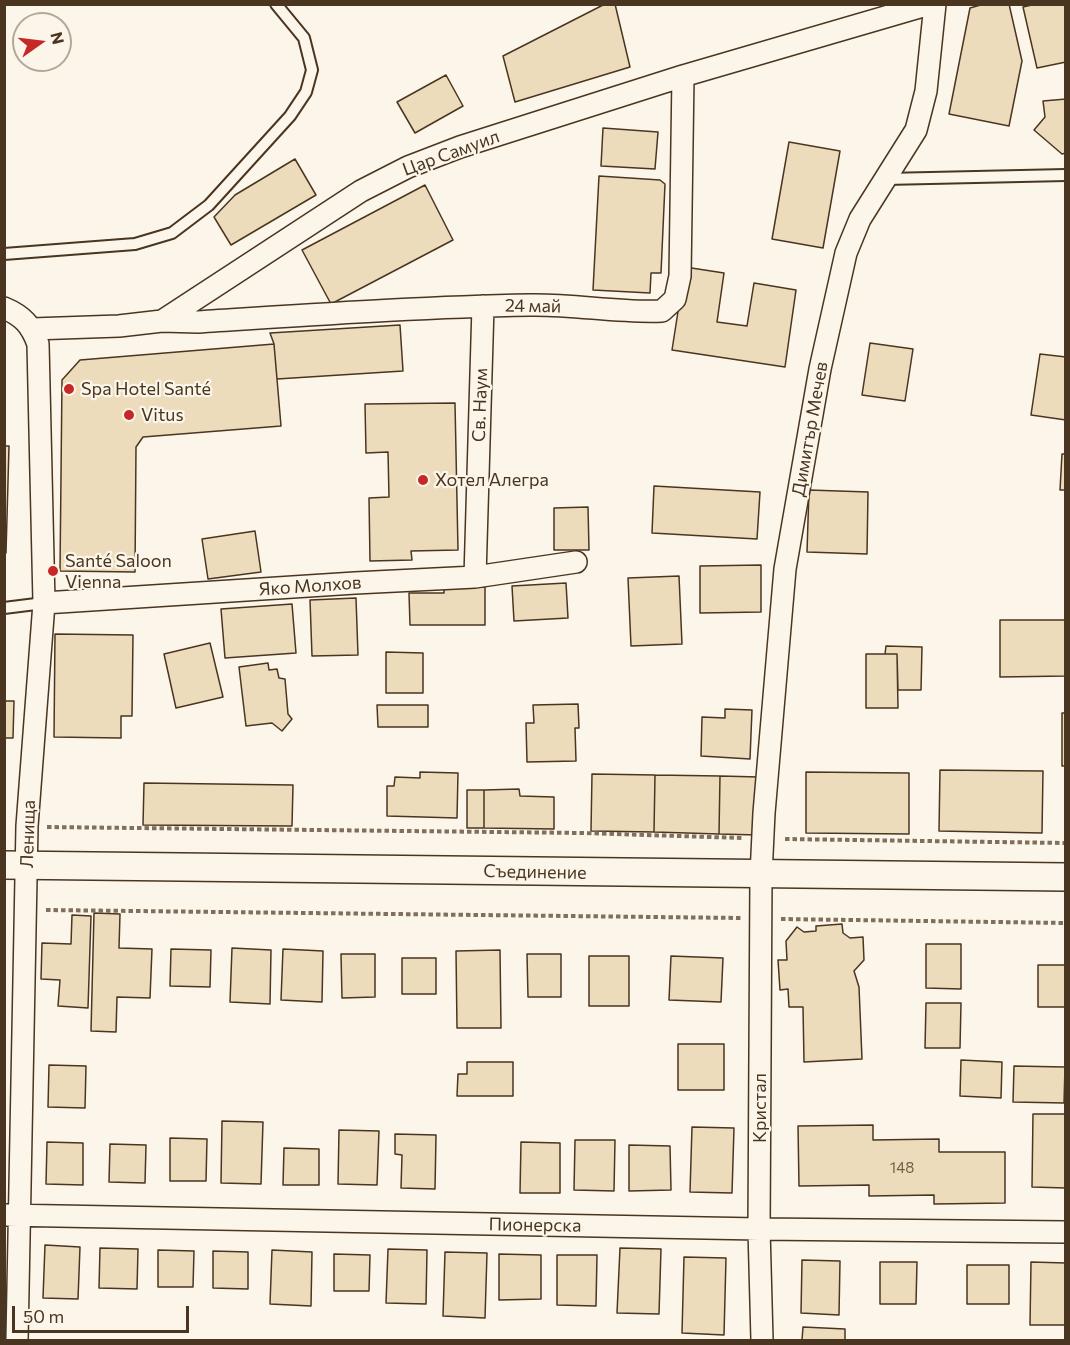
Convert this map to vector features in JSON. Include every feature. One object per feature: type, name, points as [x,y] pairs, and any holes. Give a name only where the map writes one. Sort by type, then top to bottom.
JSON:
[{"type":"street","name":"Цар Самуил","points":[[32,329],[119,326],[162,321],[361,191],[408,167],[460,147],[683,76],[932,4]]},
{"type":"street","name":"Димитър Мечев","points":[[762,875],[785,568],[820,369],[846,253],[860,219],[916,130],[926,91],[932,4]]},
{"type":"street","name":"24 май","points":[[162,321],[198,322],[483,306],[534,305],[641,312],[662,311],[675,299],[680,276],[683,76]]},
{"type":"street","name":"Св. Наум","points":[[475,577],[483,306]]},
{"type":"street","points":[[4,308],[21,316],[32,329]]},
{"type":"street","name":"Ленища","points":[[17,1341],[12,1215],[26,909],[16,865],[27,826],[44,603],[40,361],[38,344],[32,329]]},
{"type":"street","name":"Яко Молхов","points":[[44,603],[475,577],[576,562]]},
{"type":"street","name":"Съединение","points":[[16,865],[1065,878]]},
{"type":"street","name":"Кристал","points":[[762,875],[759,1229],[762,1341]]},
{"type":"street","name":"Пионерска","points":[[12,1215],[759,1229],[1065,1232]]},
{"type":"lane","points":[[4,254],[135,244],[172,233],[209,205],[290,116],[306,92],[312,70],[304,38],[276,4]]},
{"type":"lane","points":[[884,179],[1065,175]]},
{"type":"lane","points":[[4,608],[44,603]]},
{"type":"path","points":[[27,826],[583,833],[763,839],[1065,843]]},
{"type":"path","points":[[26,909],[1065,923]]},
{"type":"building","points":[[605,4],[615,4],[630,67],[515,102],[503,56]]},
{"type":"building","points":[[984,4],[1009,4],[1022,61],[1009,126],[949,114],[970,8]]},
{"type":"building","points":[[1036,4],[1066,4],[1066,62],[1037,68],[1023,7]]},
{"type":"building","points":[[446,75],[463,106],[415,133],[397,102]]},
{"type":"building","points":[[1066,99],[1066,153],[1062,154],[1034,130],[1045,117],[1043,101]]},
{"type":"building","points":[[603,128],[658,132],[655,169],[601,166]]},
{"type":"building","points":[[789,142],[840,151],[823,248],[772,239]]},
{"type":"building","points":[[295,159],[316,195],[231,245],[214,217],[235,195]]},
{"type":"building","points":[[599,176],[660,180],[665,184],[661,273],[651,273],[650,293],[593,290]]},
{"type":"building","points":[[425,185],[453,240],[331,304],[302,250]]},
{"type":"building","points":[[685,267],[724,273],[717,322],[747,326],[754,283],[796,290],[785,367],[672,350]]},
{"type":"building","points":[[400,325],[403,371],[277,379],[274,344],[270,333]]},
{"type":"building","points":[[870,343],[913,349],[905,401],[862,395]]},
{"type":"building","points":[[274,344],[281,426],[143,437],[136,447],[135,572],[60,571],[62,380],[80,360]]},
{"type":"building","points":[[1040,354],[1066,357],[1066,420],[1031,415]]},
{"type":"building","points":[[455,403],[458,550],[411,551],[412,560],[370,561],[369,498],[389,497],[388,452],[366,453],[365,404]]},
{"type":"building","points":[[4,446],[9,446],[6,553],[4,553]]},
{"type":"building","points":[[1062,454],[1066,454],[1066,490],[1060,490]]},
{"type":"building","points":[[654,486],[760,492],[757,539],[652,533]]},
{"type":"building","points":[[809,490],[868,492],[867,554],[807,552]]},
{"type":"building","points":[[588,507],[589,550],[554,550],[554,508]]},
{"type":"building","points":[[255,531],[261,572],[208,579],[202,539]]},
{"type":"building","points":[[761,565],[761,612],[700,613],[700,566]]},
{"type":"building","points":[[679,576],[682,644],[631,646],[628,578]]},
{"type":"building","points":[[566,583],[568,618],[514,621],[512,586]]},
{"type":"building","points":[[444,587],[485,587],[485,625],[410,625],[409,593],[444,593]]},
{"type":"building","points":[[356,598],[358,655],[312,656],[310,600]]},
{"type":"building","points":[[292,604],[296,653],[225,658],[221,609]]},
{"type":"building","points":[[1000,620],[1066,620],[1066,676],[1000,677]]},
{"type":"building","points":[[55,634],[133,635],[132,716],[121,716],[121,738],[54,737]]},
{"type":"building","points":[[210,643],[223,697],[176,708],[164,654]]},
{"type":"building","points":[[886,646],[922,647],[921,690],[898,690],[897,654],[885,654]]},
{"type":"building","points":[[386,652],[423,653],[423,693],[386,693]]},
{"type":"building","points":[[866,654],[897,654],[898,708],[866,708]]},
{"type":"building","points":[[268,663],[269,670],[277,669],[279,678],[285,679],[288,714],[292,719],[282,731],[272,723],[246,726],[239,667]]},
{"type":"building","points":[[4,701],[14,701],[13,738],[5,738],[5,754]]},
{"type":"building","points":[[578,704],[579,728],[575,728],[576,761],[527,762],[526,723],[534,723],[533,705]]},
{"type":"building","points":[[377,705],[428,705],[428,727],[378,727]]},
{"type":"building","points":[[725,709],[752,710],[750,759],[701,756],[702,717],[725,718]]},
{"type":"building","points":[[1062,713],[1066,713],[1066,766],[1062,766]]},
{"type":"building","points":[[940,770],[1043,771],[1042,833],[939,831]]},
{"type":"building","points":[[420,772],[458,773],[457,818],[387,816],[387,786],[394,786],[395,777],[420,778]]},
{"type":"building","points":[[806,772],[909,773],[909,834],[806,833]]},
{"type":"building","points":[[592,774],[655,775],[654,832],[591,831]]},
{"type":"building","points":[[655,775],[720,776],[719,834],[654,832]]},
{"type":"building","points":[[720,776],[759,777],[758,835],[719,834]]},
{"type":"building","points":[[144,783],[293,785],[292,826],[143,825]]},
{"type":"building","points":[[519,789],[520,796],[554,797],[554,829],[484,828],[484,790]]},
{"type":"building","points":[[467,790],[484,790],[484,828],[467,828]]},
{"type":"building","points":[[94,913],[120,914],[119,948],[152,949],[150,998],[117,997],[116,1032],[91,1031]]},
{"type":"building","points":[[72,915],[91,916],[88,1008],[58,1006],[60,980],[41,979],[42,943],[71,944]]},
{"type":"building","points":[[842,924],[843,933],[850,938],[863,937],[864,960],[854,971],[859,987],[862,1059],[804,1062],[803,1007],[789,1007],[788,989],[780,990],[778,960],[787,960],[786,941],[797,927],[804,932],[816,931],[816,926]]},
{"type":"building","points":[[926,944],[961,944],[961,989],[926,988]]},
{"type":"building","points":[[232,948],[271,950],[270,1004],[230,1002]]},
{"type":"building","points":[[171,949],[211,950],[210,987],[170,986]]},
{"type":"building","points":[[283,949],[323,951],[322,1002],[281,1000]]},
{"type":"building","points":[[500,950],[501,1028],[457,1028],[456,951]]},
{"type":"building","points":[[341,954],[375,954],[375,997],[342,998]]},
{"type":"building","points":[[527,954],[561,954],[561,997],[528,997]]},
{"type":"building","points":[[589,956],[629,956],[629,1006],[589,1006]]},
{"type":"building","points":[[671,956],[723,958],[721,1002],[669,1000]]},
{"type":"building","points":[[402,958],[436,958],[436,994],[402,994]]},
{"type":"building","points":[[1038,965],[1066,965],[1066,1007],[1038,1007]]},
{"type":"building","points":[[926,1003],[961,1003],[960,1048],[925,1048]]},
{"type":"building","points":[[678,1044],[724,1044],[724,1090],[678,1090]]},
{"type":"building","points":[[961,1060],[1002,1062],[1001,1098],[960,1096]]},
{"type":"building","points":[[467,1062],[513,1062],[513,1096],[457,1096],[458,1074],[467,1074]]},
{"type":"building","points":[[49,1065],[86,1066],[85,1108],[48,1107]]},
{"type":"building","points":[[1014,1066],[1065,1067],[1064,1103],[1013,1102]]},
{"type":"building","points":[[1033,1114],[1066,1114],[1066,1188],[1032,1187]]},
{"type":"building","points":[[222,1121],[263,1122],[261,1184],[221,1183]]},
{"type":"building","points":[[873,1125],[873,1140],[939,1139],[939,1152],[1005,1152],[1005,1203],[934,1204],[934,1195],[869,1196],[869,1185],[799,1186],[798,1126]]},
{"type":"building","points":[[692,1127],[734,1128],[732,1193],[690,1192]]},
{"type":"building","points":[[339,1130],[379,1131],[377,1185],[338,1184]]},
{"type":"building","points":[[395,1134],[436,1135],[435,1189],[401,1188],[402,1155],[395,1154]]},
{"type":"building","points":[[170,1138],[207,1139],[206,1181],[170,1181]]},
{"type":"building","points":[[575,1140],[615,1140],[614,1191],[574,1190]]},
{"type":"building","points":[[47,1142],[83,1143],[83,1185],[46,1184]]},
{"type":"building","points":[[521,1142],[560,1143],[560,1193],[520,1193]]},
{"type":"building","points":[[110,1144],[146,1145],[145,1183],[109,1182]]},
{"type":"building","points":[[629,1145],[670,1146],[671,1190],[629,1191]]},
{"type":"building","points":[[284,1148],[319,1149],[319,1185],[283,1185]]},
{"type":"building","points":[[45,1245],[80,1247],[78,1299],[43,1298]]},
{"type":"building","points":[[100,1248],[138,1249],[137,1289],[99,1288]]},
{"type":"building","points":[[620,1248],[661,1249],[659,1314],[617,1313]]},
{"type":"building","points":[[388,1249],[427,1250],[426,1304],[386,1303]]},
{"type":"building","points":[[158,1250],[194,1251],[193,1287],[158,1287]]},
{"type":"building","points":[[272,1250],[312,1252],[311,1306],[270,1304]]},
{"type":"building","points":[[213,1251],[248,1252],[248,1289],[213,1288]]},
{"type":"building","points":[[445,1252],[487,1253],[485,1318],[443,1316]]},
{"type":"building","points":[[334,1254],[370,1255],[369,1291],[334,1291]]},
{"type":"building","points":[[499,1254],[541,1255],[541,1299],[499,1300]]},
{"type":"building","points":[[557,1255],[597,1255],[596,1306],[557,1305]]},
{"type":"building","points":[[684,1257],[726,1258],[724,1335],[682,1333]]},
{"type":"building","points":[[802,1260],[840,1261],[839,1315],[801,1313]]},
{"type":"building","points":[[880,1262],[917,1262],[916,1304],[880,1304]]},
{"type":"building","points":[[1031,1262],[1066,1263],[1066,1325],[1030,1325]]},
{"type":"building","points":[[967,1265],[1009,1265],[1009,1304],[967,1304]]},
{"type":"building","points":[[803,1327],[845,1329],[845,1340],[802,1340]]},
{"type":"place","name":"Spa Hotel Santé","points":[[69,389]]},
{"type":"place","name":"Vitus","points":[[129,415]]},
{"type":"place","name":"Хотел Алегра","points":[[423,480]]},
{"type":"place","name":"Santé Saloon Vienna","points":[[53,571]]}]
